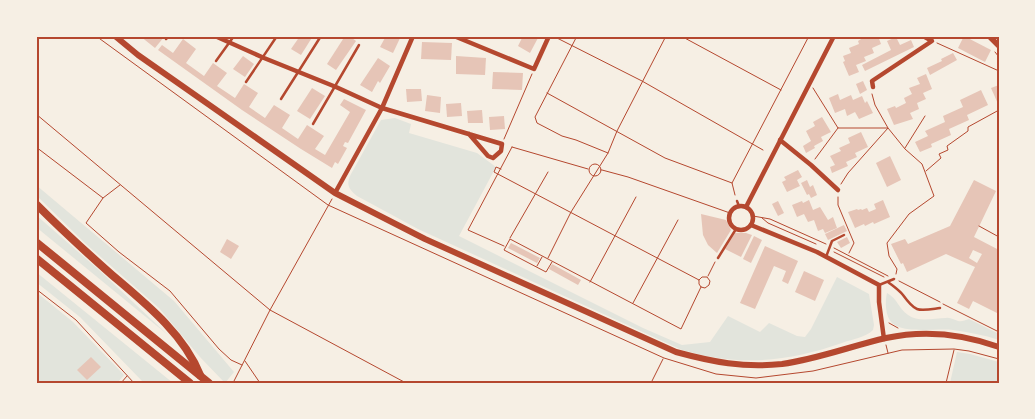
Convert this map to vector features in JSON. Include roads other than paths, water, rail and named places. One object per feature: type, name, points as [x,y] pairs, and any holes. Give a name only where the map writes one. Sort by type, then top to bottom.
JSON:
[{"type":"highway","points":[[36,204],[158,317],[193,358],[200,375]]},
{"type":"highway","points":[[36,242],[209,383]]},
{"type":"highway","points":[[36,258],[190,383]]},
{"type":"main road","points":[[115,36],[138,55],[335,193],[425,239],[676,352],[711,362],[754,365],[782,364],[811,359],[900,336],[929,334],[958,336],[999,347]]},
{"type":"street","points":[[215,36],[382,108],[469,134],[507,146],[493,158],[488,156],[469,134]]},
{"type":"street","points":[[335,193],[382,108],[413,36]]},
{"type":"street","points":[[454,36],[534,69],[549,36]]},
{"type":"street","points":[[746,208],[834,36]]},
{"type":"street","points":[[872,87],[872,80],[932,41],[923,36]]},
{"type":"street","points":[[990,36],[999,46]]},
{"type":"street","points":[[780,140],[838,190]]},
{"type":"street","points":[[738,203],[746,208],[752,216],[751,225],[744,229],[736,229],[730,223],[730,212],[738,203]]},
{"type":"street","points":[[751,225],[826,257],[879,285],[879,302],[884,339]]},
{"type":"lane","points":[[166,40],[169,36]]},
{"type":"lane","points":[[216,61],[234,36]]},
{"type":"lane","points":[[246,82],[278,36]]},
{"type":"lane","points":[[281,99],[300,72],[321,36]]},
{"type":"lane","points":[[313,124],[359,45]]},
{"type":"lane","points":[[718,258],[736,229]]},
{"type":"lane","points":[[826,257],[832,241],[844,234]]},
{"type":"lane","points":[[879,285],[894,279]]},
{"type":"lane","points":[[888,282],[902,294],[907,303],[914,309],[940,308]]}]
